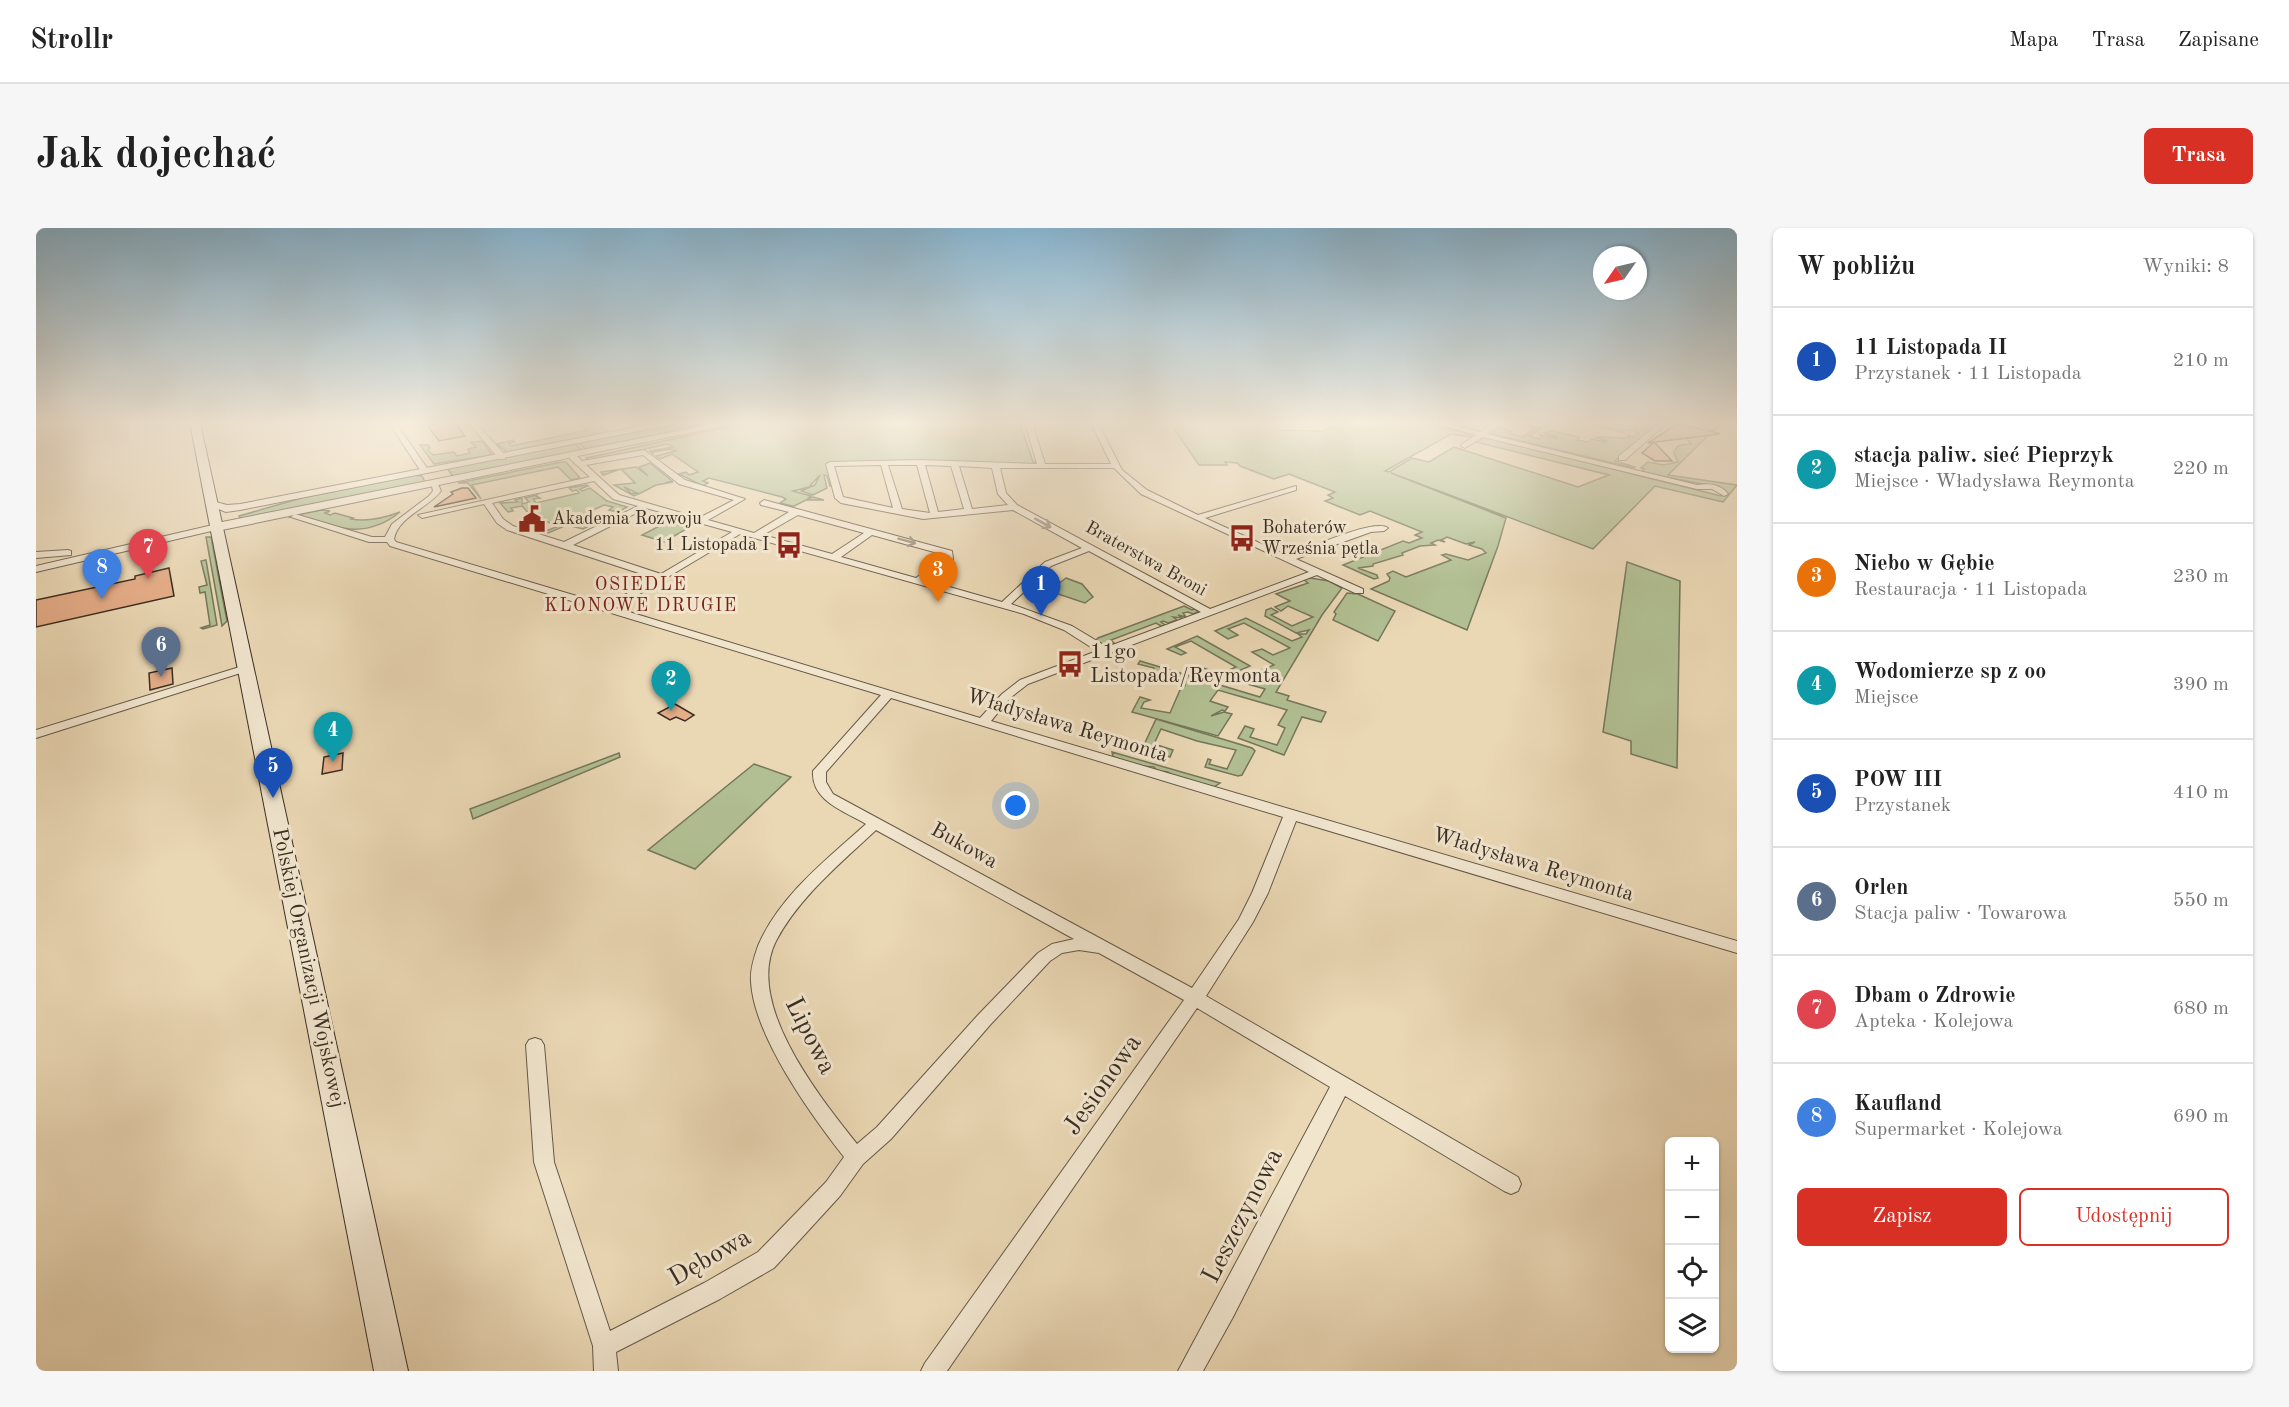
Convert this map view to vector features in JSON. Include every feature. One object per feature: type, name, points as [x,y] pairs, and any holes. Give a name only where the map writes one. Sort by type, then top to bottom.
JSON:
[{"type":"main road","name":"Polskiej Organizacji Wojskowej","points":[[206,476],[391,1371]]},
{"type":"street","points":[[212,504],[221,508],[232,508],[399,476]]},
{"type":"street","points":[[389,539],[389,531],[393,527],[434,497],[437,491],[429,476]]},
{"type":"street","points":[[38,565],[46,557],[481,476]]},
{"type":"street","points":[[591,476],[610,494],[1004,605],[1056,622],[1105,651]]},
{"type":"street","points":[[675,476],[682,482],[741,499],[701,520]]},
{"type":"street","points":[[833,476],[839,499],[918,516],[1014,507]]},
{"type":"street","points":[[889,476],[898,512]]},
{"type":"street","points":[[924,476],[935,515]]},
{"type":"street","points":[[958,476],[969,511]]},
{"type":"street","points":[[998,476],[1002,494],[1014,507]]},
{"type":"street","points":[[1127,476],[1144,492],[1359,591]]},
{"type":"street","points":[[1656,476],[1697,487]]},
{"type":"street","points":[[422,515],[594,479]]},
{"type":"street","points":[[1197,518],[1293,488]]},
{"type":"street","points":[[38,565],[217,524],[302,496]]},
{"type":"street","points":[[486,501],[500,521],[510,528],[662,577]]},
{"type":"street","points":[[764,503],[949,553],[950,557],[917,582]]},
{"type":"street","points":[[564,546],[646,505]]},
{"type":"street","name":"Braterstwa Broni","points":[[1014,507],[1208,612]]},
{"type":"street","points":[[755,536],[796,512]]},
{"type":"street","name":"Władysława Reymonta","points":[[295,517],[372,540],[389,539],[399,548],[1737,947]]},
{"type":"street","points":[[1288,559],[1370,529],[1384,528]]},
{"type":"street","points":[[606,610],[740,531]]},
{"type":"street","points":[[833,558],[872,532]]},
{"type":"street","points":[[1004,605],[1048,564],[1063,556],[1089,548]]},
{"type":"street","points":[[36,555],[68,553]]},
{"type":"street","name":"Braterstwa Broni","points":[[982,723],[1020,684],[1317,572]]},
{"type":"street","points":[[36,734],[246,668]]},
{"type":"street","name":"Bukowa","points":[[889,694],[826,763],[818,777],[821,789],[828,797],[1196,998]]},
{"type":"street","name":"Jesionowa","points":[[933,1371],[1196,998],[1245,922],[1260,893],[1291,815]]},
{"type":"street","name":"Lipowa","points":[[856,1157],[837,1133],[784,1051],[768,1020],[759,983],[761,960],[768,940],[785,914],[875,823]]},
{"type":"street","name":"Dębowa","points":[[604,1346],[712,1291],[766,1260],[833,1189],[856,1157],[884,1133],[984,1020],[1044,957],[1058,948],[1079,944],[1102,947]]},
{"type":"street","points":[[1196,998],[1341,1086],[1511,1184]]},
{"type":"street","points":[[535,1045],[544,1162],[604,1346],[606,1371]]},
{"type":"street","name":"Leszczynowa","points":[[1190,1371],[1225,1309],[1341,1086]]},
{"type":"green space","points":[[405,476],[422,476],[425,482],[241,520],[239,516],[305,497]]},
{"type":"green space","points":[[491,476],[513,476],[472,485],[481,499],[468,483],[458,483]]},
{"type":"green space","points":[[567,476],[580,478],[571,480]]},
{"type":"green space","points":[[628,476],[666,476],[672,481],[665,483],[673,482],[656,485],[639,494],[624,487],[631,493],[638,494],[634,496],[614,485],[635,483]]},
{"type":"green space","points":[[684,476],[819,476],[809,487],[793,491],[811,496],[807,499],[813,497],[824,500],[806,500],[790,508],[792,506],[780,503],[786,499],[782,497],[709,478],[703,481],[708,483],[703,486]]},
{"type":"green space","points":[[819,476],[824,476],[827,488],[813,495],[801,491],[815,485]]},
{"type":"green space","points":[[827,476],[831,476],[833,485],[830,486]]},
{"type":"green space","points":[[1295,476],[1400,476],[1506,518],[1467,630],[1371,589],[1389,581],[1387,574],[1393,571],[1406,577],[1451,560],[1442,555],[1468,560],[1486,553],[1482,549],[1469,545],[1475,542],[1466,544],[1447,537],[1441,540],[1445,542],[1438,540],[1431,543],[1435,545],[1420,546],[1402,553],[1403,555],[1373,564],[1373,566],[1358,568],[1377,575],[1378,578],[1374,579],[1343,565],[1403,541],[1409,543],[1422,538],[1415,535],[1422,532],[1370,511],[1360,515],[1325,501],[1333,498],[1328,495],[1335,492]]},
{"type":"green space","points":[[1400,476],[1545,476],[1578,487],[1606,476],[1642,476],[1721,496],[1727,493],[1712,486],[1664,476],[1737,485],[1723,502],[1655,486],[1593,549]]},
{"type":"green space","points":[[588,486],[580,489],[582,491],[590,488],[607,501],[627,507],[618,512],[609,510],[613,507],[604,505],[568,522],[577,525],[582,523],[591,525],[583,529],[567,525],[548,533],[543,532],[559,526],[531,516],[522,506],[511,508],[513,511],[508,512],[500,503],[518,502],[515,500],[522,498],[522,504],[529,502],[525,498],[537,495],[540,498],[533,499],[536,503],[579,493],[569,488]]},
{"type":"green space","points":[[322,510],[330,511],[325,513],[330,515],[335,513],[353,518],[351,519],[363,520],[381,518],[400,512],[387,521],[362,529],[337,527],[297,515],[290,517],[291,516]]},
{"type":"green space","points":[[667,522],[688,528],[664,542],[642,535]]},
{"type":"green space","points":[[206,537],[211,537],[227,621],[222,626]]},
{"type":"green space","points":[[206,560],[217,625],[203,629],[201,628],[210,625],[205,592],[200,593],[199,587],[207,585],[201,561]]},
{"type":"green space","points":[[1627,562],[1680,581],[1677,768],[1631,754],[1631,741],[1603,732]]},
{"type":"green space","points":[[1066,578],[1082,584],[1093,597],[1085,603],[1049,591]]},
{"type":"green space","points":[[1310,578],[1329,581],[1342,588],[1322,615],[1276,692],[1289,696],[1287,700],[1326,712],[1321,722],[1302,717],[1284,755],[1238,738],[1245,726],[1254,729],[1250,737],[1277,745],[1285,728],[1278,725],[1287,710],[1218,690],[1210,701],[1228,707],[1225,711],[1222,710],[1211,716],[1224,712],[1232,714],[1218,736],[1132,712],[1140,697],[1150,700],[1144,702],[1141,708],[1170,713],[1180,690],[1185,686],[1185,681],[1159,675],[1155,683],[1148,681],[1154,668],[1138,664],[1140,661],[1260,697],[1265,689],[1227,678],[1241,672],[1248,676],[1274,665],[1252,652],[1262,649],[1273,655],[1290,648],[1244,623],[1228,629],[1238,635],[1228,639],[1215,631],[1246,618],[1292,641],[1302,637],[1298,634],[1306,634],[1309,630],[1296,633],[1265,616],[1266,610],[1271,608],[1278,612],[1271,615],[1292,626],[1313,617],[1288,606],[1281,611],[1275,607],[1290,601],[1276,594],[1308,583],[1304,580]]},
{"type":"green space","points":[[1347,593],[1358,594],[1395,611],[1378,641],[1333,620],[1336,614],[1334,612]]},
{"type":"green space","points":[[1184,606],[1198,612],[1183,613],[1186,617],[1178,615],[1182,618],[1173,617],[1177,620],[1168,623],[1163,621],[1161,622],[1165,625],[1161,626],[1156,623],[1111,640],[1115,644],[1103,645],[1095,641],[1098,638]]},
{"type":"green space","points":[[1197,636],[1250,666],[1218,680],[1196,672],[1200,667],[1210,670],[1205,672],[1214,677],[1236,667],[1191,641],[1175,647],[1186,653],[1181,655],[1167,649]]},
{"type":"green space","points":[[1156,719],[1252,748],[1255,751],[1242,775],[1238,776],[1205,767],[1208,759],[1211,760],[1209,764],[1227,769],[1236,750],[1197,741],[1161,729],[1154,744],[1173,750],[1170,757],[1146,750],[1143,747]]},
{"type":"green space","points":[[1112,752],[1220,783],[1214,787],[1167,772],[1158,772],[1154,767],[1140,766],[1113,757]]},
{"type":"green space","points":[[619,753],[620,757],[473,819],[470,809]]},
{"type":"green space","points":[[754,764],[791,777],[695,869],[648,850]]},
{"type":"building","points":[[468,488],[476,498],[434,507],[453,494],[451,492]]},
{"type":"building","points":[[169,568],[174,596],[36,627],[36,600],[135,579],[135,576]]},
{"type":"building","points":[[172,668],[173,684],[150,690],[149,673]]},
{"type":"building","points":[[675,704],[694,715],[685,721],[676,717],[670,720],[658,713]]},
{"type":"building","points":[[343,753],[342,770],[322,774],[324,757]]},
{"type":"place","name":"Akademia Rozwoju","points":[[532,519]]},
{"type":"place","name":"Bohaterów Września pętla","points":[[1242,538]]},
{"type":"place","name":"11 Listopada I","points":[[789,545]]},
{"type":"place","name":"Dbam o Zdrowie","points":[[148,579]]},
{"type":"place","name":"Kaufland","points":[[102,599]]},
{"type":"place","name":"Niebo w Gębie","points":[[938,602]]},
{"type":"place","name":"11 Listopada II","points":[[1041,616]]},
{"type":"place","name":"11go Listopada/Reymonta","points":[[1070,664]]},
{"type":"place","name":"Orlen","points":[[161,677]]},
{"type":"place","name":"stacja paliw. sieć Pieprzyk","points":[[671,711]]},
{"type":"place","name":"Wodomierze sp z oo","points":[[333,762]]},
{"type":"place","name":"POW III","points":[[273,798]]},
{"type":"district","name":"OSIEDLE KLONOWE DRUGIE","points":[[641,595]]}]
